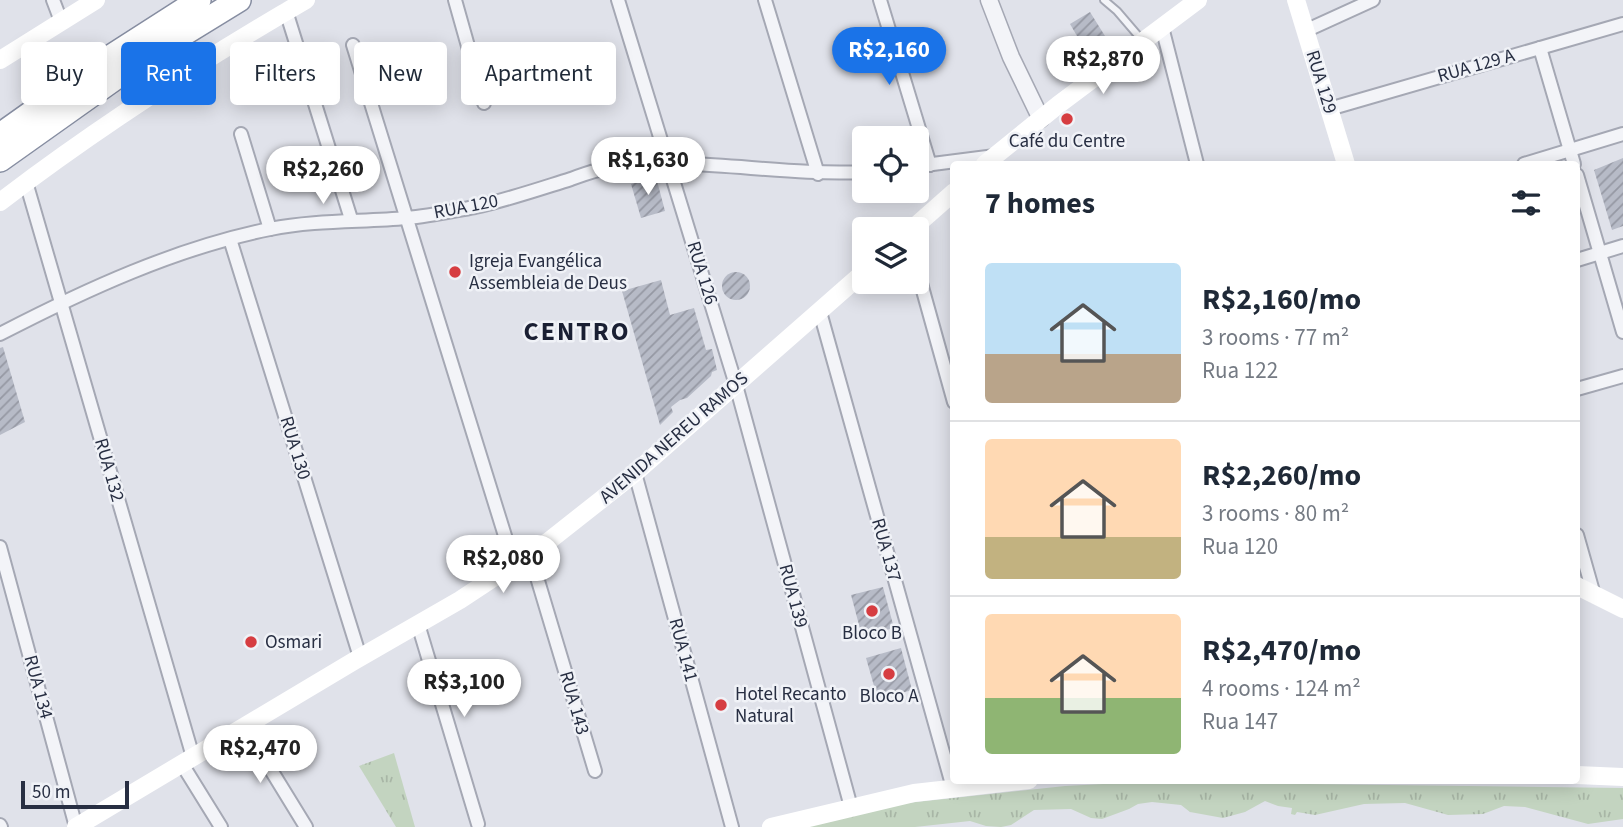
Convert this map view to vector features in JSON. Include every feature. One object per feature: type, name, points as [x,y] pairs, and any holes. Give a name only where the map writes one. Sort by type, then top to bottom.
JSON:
[{"type":"highway","points":[[0,135],[94,68],[199,0]]},
{"type":"highway","points":[[0,160],[138,62],[239,0]]},
{"type":"main road","points":[[0,60],[96,0]]},
{"type":"main road","points":[[0,202],[177,80],[306,0]]},
{"type":"main road","points":[[994,161],[1041,119],[1198,0]]},
{"type":"main road","name":"RUA 129","points":[[1296,0],[1345,161]]},
{"type":"main road","points":[[926,217],[950,196]]},
{"type":"main road","name":"AVENIDA NEREU RAMOS","points":[[76,827],[418,624],[530,554],[635,473],[852,283]]},
{"type":"main road","points":[[1580,588],[1623,609]]},
{"type":"main road","points":[[1580,775],[1623,777]]},
{"type":"main road","points":[[771,827],[850,807],[953,788],[991,784]]},
{"type":"street","points":[[53,0],[61,21]]},
{"type":"street","points":[[455,0],[467,42]]},
{"type":"street","name":"RUA 126","points":[[618,0],[736,385]]},
{"type":"street","points":[[765,0],[818,174]]},
{"type":"street","points":[[880,0],[913,126]]},
{"type":"street","points":[[989,0],[1011,57],[1041,119]]},
{"type":"street","points":[[1305,31],[1373,0]]},
{"type":"street","points":[[286,11],[351,219]]},
{"type":"street","name":"RUA 129 A","points":[[1329,109],[1623,24]]},
{"type":"street","points":[[1162,27],[1196,161]]},
{"type":"street","points":[[353,45],[513,565]]},
{"type":"street","points":[[1540,48],[1573,161]]},
{"type":"street","points":[[241,134],[270,229]]},
{"type":"street","points":[[1534,161],[1623,134]]},
{"type":"street","name":"RUA 120","points":[[0,334],[61,303],[153,265],[230,239],[270,229],[351,219],[406,218],[476,207],[620,165],[668,163],[818,174],[852,173]]},
{"type":"street","points":[[929,166],[950,164]]},
{"type":"street","name":"RUA 132","points":[[26,182],[188,760],[221,827]]},
{"type":"street","points":[[1580,185],[1623,332]]},
{"type":"street","name":"RUA 130","points":[[230,239],[360,657]]},
{"type":"street","points":[[1580,260],[1623,246]]},
{"type":"street","points":[[924,294],[950,388]]},
{"type":"street","name":"RUA 137","points":[[820,312],[950,777]]},
{"type":"street","points":[[1580,388],[1623,376]]},
{"type":"street","name":"RUA 139","points":[[736,385],[850,807]]},
{"type":"street","name":"RUA 141","points":[[635,473],[732,827]]},
{"type":"street","points":[[1580,546],[1594,595]]},
{"type":"street","name":"RUA 134","points":[[0,547],[76,827]]},
{"type":"street","name":"RUA 143","points":[[530,554],[595,771]]},
{"type":"street","points":[[418,624],[478,824]]},
{"type":"street","points":[[244,726],[306,827]]},
{"type":"street","name":"RUA 137","points":[[952,784],[953,788]]},
{"type":"lane","points":[[1104,0],[1143,41]]},
{"type":"green space","points":[[394,753],[415,827],[396,827],[359,766]]},
{"type":"green space","points":[[1302,784],[1623,788],[1623,819],[1588,824],[1525,807],[1504,806],[1483,814],[1448,815],[1405,803],[1364,804],[1315,815],[1297,812],[1295,815],[1291,814],[1292,808],[1265,801],[1245,812],[1223,818],[1190,812],[1181,805],[1152,802],[1138,804],[1102,819],[1091,818],[1071,809],[1034,810],[1011,825],[1001,827],[970,821],[915,827],[800,827],[907,803],[1065,786]]},
{"type":"building","points":[[1090,12],[1105,36],[1084,48],[1070,24]]},
{"type":"building","points":[[1623,158],[1623,226],[1612,230],[1594,170]]},
{"type":"building","points":[[656,177],[665,211],[641,218],[631,184]]},
{"type":"building","points":[[736,272],[746,276],[750,286],[746,296],[736,300],[726,296],[722,286],[726,276]]},
{"type":"building","points":[[661,280],[670,315],[694,308],[706,350],[712,349],[717,370],[687,398],[671,407],[673,412],[660,425],[622,291]]},
{"type":"building","points":[[3,347],[25,422],[0,435],[0,348]]},
{"type":"building","name":"Bloco B","points":[[883,587],[894,628],[862,636],[851,595]]},
{"type":"building","name":"Bloco A","points":[[901,648],[912,690],[878,700],[866,658]]},
{"type":"place","name":"Café du Centre","points":[[1067,119]]},
{"type":"place","name":"Igreja Evangélica Assembleia de Deus","points":[[455,272]]},
{"type":"place","name":"Bloco B","points":[[872,611]]},
{"type":"place","name":"Osmari","points":[[251,642]]},
{"type":"place","name":"Bloco A","points":[[889,674]]},
{"type":"place","name":"Hotel Recanto Natural","points":[[721,705]]},
{"type":"district","name":"CENTRO","points":[[577,331]]}]
